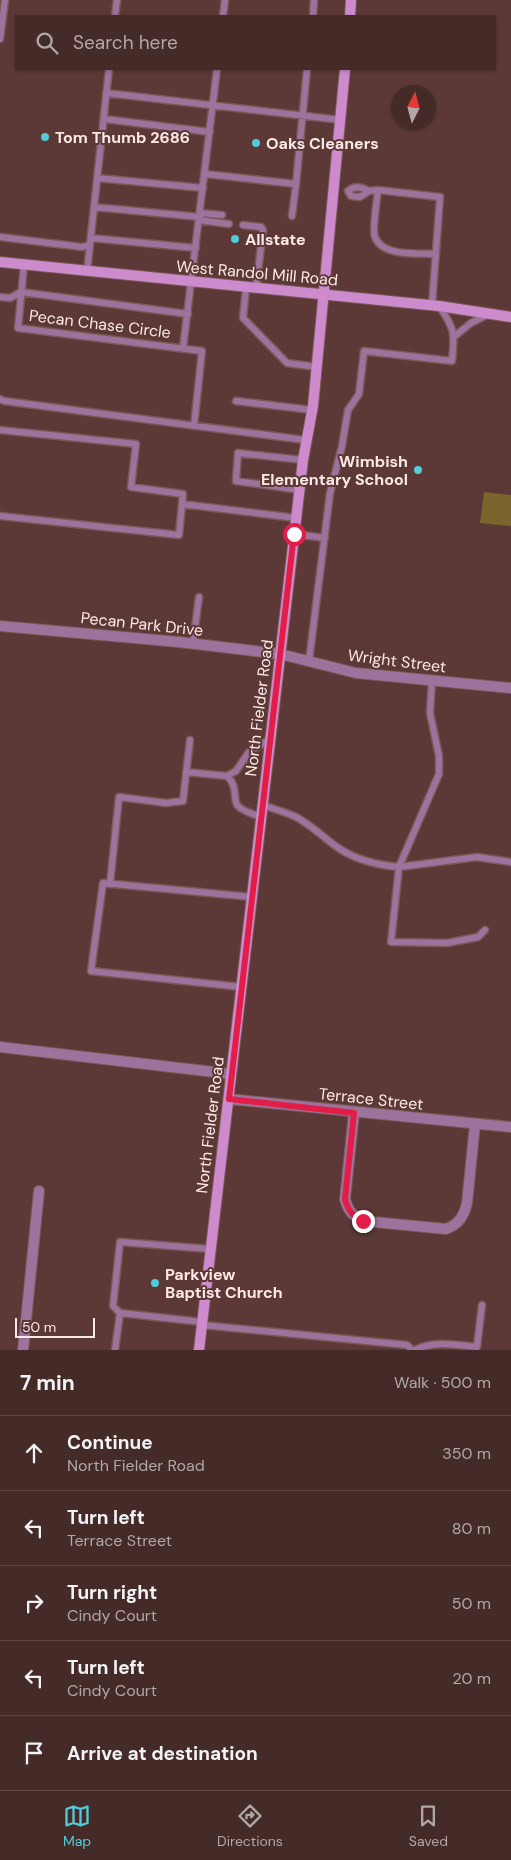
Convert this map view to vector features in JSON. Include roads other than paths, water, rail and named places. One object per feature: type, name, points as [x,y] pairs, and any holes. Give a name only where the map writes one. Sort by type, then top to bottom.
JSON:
[{"type":"main road","points":[[350,15],[351,0]]},
{"type":"main road","name":"North Fielder Road","points":[[199,1350],[294,534],[317,367],[345,70]]},
{"type":"main road","name":"West Randol Mill Road","points":[[0,262],[436,306],[511,318]]},
{"type":"street","name":"Pecan Park Drive","points":[[0,626],[280,654]]},
{"type":"street","name":"Wright Street","points":[[280,654],[356,673],[511,688]]},
{"type":"street","points":[[0,1047],[231,1074]]},
{"type":"street","name":"Terrace Street","points":[[229,1099],[511,1128]]},
{"type":"street","points":[[354,1113],[345,1199],[347,1209],[354,1217],[363,1221],[446,1229],[460,1222],[468,1203],[475,1124]]},
{"type":"street","points":[[23,1350],[39,1190]]},
{"type":"lane","points":[[0,39],[5,0]]},
{"type":"lane","points":[[115,15],[116,0]]},
{"type":"lane","points":[[223,15],[225,0]]},
{"type":"lane","points":[[313,15],[314,0]]},
{"type":"lane","points":[[87,272],[109,70]]},
{"type":"lane","name":"Pecan Chase Circle","points":[[183,348],[217,70]]},
{"type":"lane","points":[[292,216],[307,70]]},
{"type":"lane","points":[[106,93],[341,120]]},
{"type":"lane","points":[[104,119],[210,132]]},
{"type":"lane","points":[[205,174],[296,184]]},
{"type":"lane","points":[[97,178],[203,188]]},
{"type":"lane","points":[[309,661],[330,493],[342,446],[348,410],[359,394],[364,351],[452,361],[455,336],[449,320],[436,306],[436,254],[440,197],[378,190],[368,191],[360,187],[353,187],[348,191],[334,190]]},
{"type":"lane","points":[[378,190],[374,237],[382,248],[394,252],[436,254]]},
{"type":"lane","points":[[94,207],[200,217],[229,224]]},
{"type":"lane","points":[[200,217],[222,215]]},
{"type":"lane","points":[[243,225],[261,227],[263,230],[243,318],[287,363],[317,367]]},
{"type":"lane","points":[[0,237],[82,247],[90,242],[196,248]]},
{"type":"lane","name":"Pecan Chase Circle","points":[[24,265],[18,328],[202,351],[194,426]]},
{"type":"lane","points":[[0,297],[10,298],[21,292],[188,314]]},
{"type":"lane","points":[[455,336],[471,323],[489,314]]},
{"type":"lane","points":[[0,399],[306,440]]},
{"type":"lane","points":[[236,401],[312,410]]},
{"type":"lane","points":[[0,430],[136,444],[131,487],[183,494],[179,535],[0,516]]},
{"type":"lane","points":[[300,490],[236,481],[238,453],[303,460]]},
{"type":"lane","points":[[182,504],[296,518]]},
{"type":"lane","points":[[294,534],[325,538]]},
{"type":"lane","points":[[193,644],[199,597]]},
{"type":"lane","points":[[432,680],[430,712],[440,756],[439,774],[399,867],[391,942],[448,943],[478,937],[485,930]]},
{"type":"lane","points":[[186,772],[227,776],[236,771],[249,752],[270,739]]},
{"type":"lane","points":[[110,884],[119,797],[166,802],[183,801],[190,740]]},
{"type":"lane","points":[[227,776],[233,782],[238,806],[261,817]]},
{"type":"lane","points":[[263,805],[294,816],[316,829],[338,847],[379,865],[399,867],[477,858],[511,862]]},
{"type":"lane","points":[[241,987],[92,971],[103,883],[252,898]]},
{"type":"lane","points":[[210,1249],[120,1242],[113,1306],[120,1313],[407,1346],[414,1350],[434,1343],[477,1348],[482,1305]]},
{"type":"lane","points":[[115,1350],[120,1313]]},
{"type":"place","name":"Tom Thumb 2686","points":[[45,137]]},
{"type":"place","name":"Oaks Cleaners","points":[[256,143]]},
{"type":"place","name":"Allstate","points":[[235,239]]},
{"type":"place","name":"Wimbish Elementary School","points":[[418,470]]},
{"type":"place","name":"Parkview Baptist Church","points":[[155,1283]]}]
